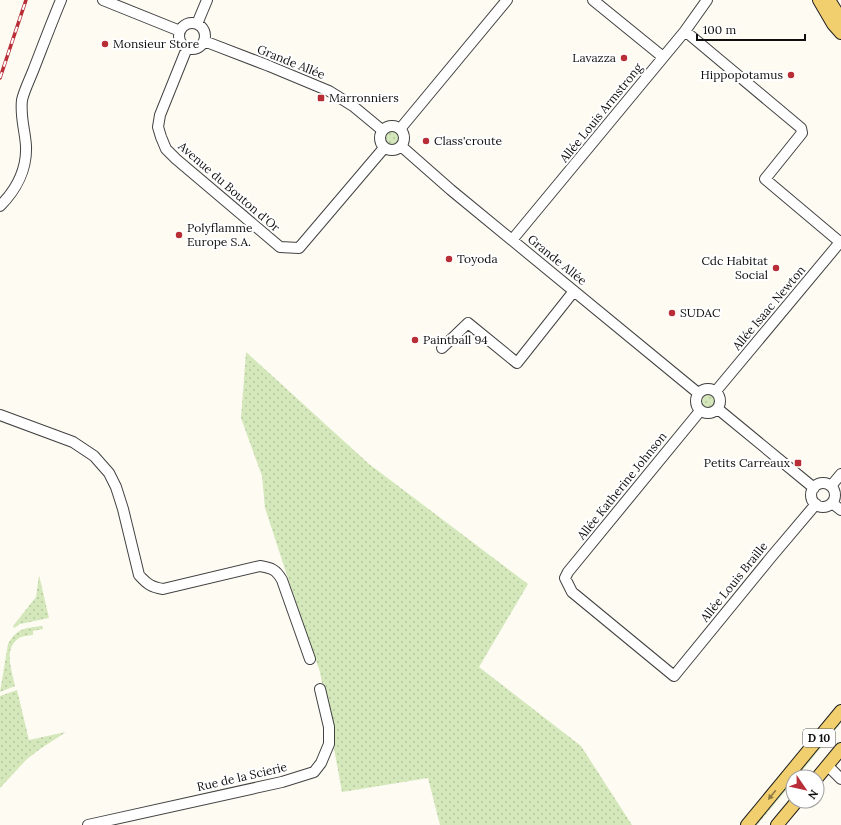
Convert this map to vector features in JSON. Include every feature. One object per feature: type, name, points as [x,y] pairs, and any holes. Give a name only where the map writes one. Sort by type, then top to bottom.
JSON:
[{"type":"main road","points":[[818,0],[833,24],[841,33]]},
{"type":"main road","points":[[828,0],[841,19]]},
{"type":"main road","name":"D 10","points":[[747,825],[841,711]]},
{"type":"main road","name":"D 10","points":[[825,769],[841,749]]},
{"type":"main road","points":[[778,825],[791,809]]},
{"type":"street","points":[[0,206],[14,189],[24,165],[26,146],[21,117],[22,99],[61,0]]},
{"type":"street","points":[[103,0],[180,31]]},
{"type":"street","points":[[197,24],[207,0]]},
{"type":"street","points":[[400,128],[507,0]]},
{"type":"street","points":[[593,0],[663,57]]},
{"type":"street","name":"Allée Louis Armstrong","points":[[512,240],[685,31],[707,0]]},
{"type":"street","points":[[188,24],[197,24],[202,27],[205,37],[204,41],[201,46],[197,48],[187,48],[180,41],[180,31],[188,24]]},
{"type":"street","points":[[685,31],[801,128],[802,133],[765,179],[841,242]]},
{"type":"street","name":"Grande Allée","points":[[204,41],[329,91],[352,106],[382,130]]},
{"type":"street","name":"Avenue du Bouton d'Or","points":[[187,48],[160,115],[158,127],[160,137],[166,149],[176,159],[280,247],[299,248],[384,148]]},
{"type":"street","points":[[390,126],[400,128],[404,137],[404,142],[401,146],[398,149],[393,150],[384,148],[380,139],[382,130],[390,126]]},
{"type":"street","name":"Grande Allée","points":[[401,146],[451,190],[698,393]]},
{"type":"street","name":"Allée Isaac Newton","points":[[716,391],[841,242]]},
{"type":"street","points":[[442,348],[468,323],[517,363],[574,291]]},
{"type":"street","points":[[707,389],[716,391],[721,400],[718,409],[709,414],[700,411],[696,402],[698,393],[707,389]]},
{"type":"street","points":[[718,409],[814,488]]},
{"type":"street","name":"Allée Katherine Johnson","points":[[674,676],[572,592],[565,578],[568,572],[700,411]]},
{"type":"street","points":[[0,415],[73,442],[94,456],[109,473],[116,487],[123,509],[139,575],[146,583],[155,588],[163,589],[260,566],[270,568],[278,573],[282,580],[310,659]]},
{"type":"street","points":[[831,486],[841,474]]},
{"type":"street","points":[[822,484],[831,486],[835,494],[835,498],[832,503],[824,507],[813,501],[812,492],[814,488],[822,484]]},
{"type":"street","points":[[832,503],[841,510]]},
{"type":"street","name":"Allée Louis Braille","points":[[674,676],[816,504]]},
{"type":"street","name":"Rue de la Scierie","points":[[88,825],[282,782],[314,772],[321,762],[329,744],[329,727],[320,689]]},
{"type":"street","points":[[828,766],[841,779]]},
{"type":"green space","points":[[389,131],[395,131],[399,135],[399,141],[395,145],[389,145],[385,141],[385,135]]},
{"type":"green space","points":[[246,352],[369,464],[528,584],[479,667],[581,746],[632,825],[440,825],[428,778],[342,792],[320,672],[265,508],[262,476],[241,418]]},
{"type":"green space","points":[[706,394],[712,394],[716,398],[716,404],[712,408],[706,408],[702,404],[702,398]]},
{"type":"green space","points":[[39,575],[49,618],[20,624],[14,628],[13,626],[36,597]]},
{"type":"green space","points":[[42,626],[43,629],[33,631],[33,635],[21,637],[15,641],[10,653],[10,659],[15,686],[0,692],[8,644],[11,639],[22,630]]},
{"type":"green space","points":[[17,690],[29,740],[66,732],[27,759],[0,788],[0,696]]},
{"type":"green space","points":[[841,716],[841,723],[804,769],[798,769]]},
{"type":"green space","points":[[785,785],[785,792],[757,825],[752,825]]},
{"type":"railway","points":[[0,78],[26,0]]},
{"type":"place","name":"Monsieur Store","points":[[105,44]]},
{"type":"place","name":"Lavazza","points":[[624,58]]},
{"type":"place","name":"Hippopotamus","points":[[791,75]]},
{"type":"place","name":"Marronniers","points":[[321,98]]},
{"type":"place","name":"Class'croute","points":[[426,141]]},
{"type":"place","name":"Polyflamme Europe S.A.","points":[[179,235]]},
{"type":"place","name":"Toyoda","points":[[449,259]]},
{"type":"place","name":"Cdc Habitat Social","points":[[776,268]]},
{"type":"place","name":"SUDAC","points":[[672,313]]},
{"type":"place","name":"Paintball 94","points":[[415,340]]},
{"type":"place","name":"Petits Carreaux","points":[[798,463]]}]
